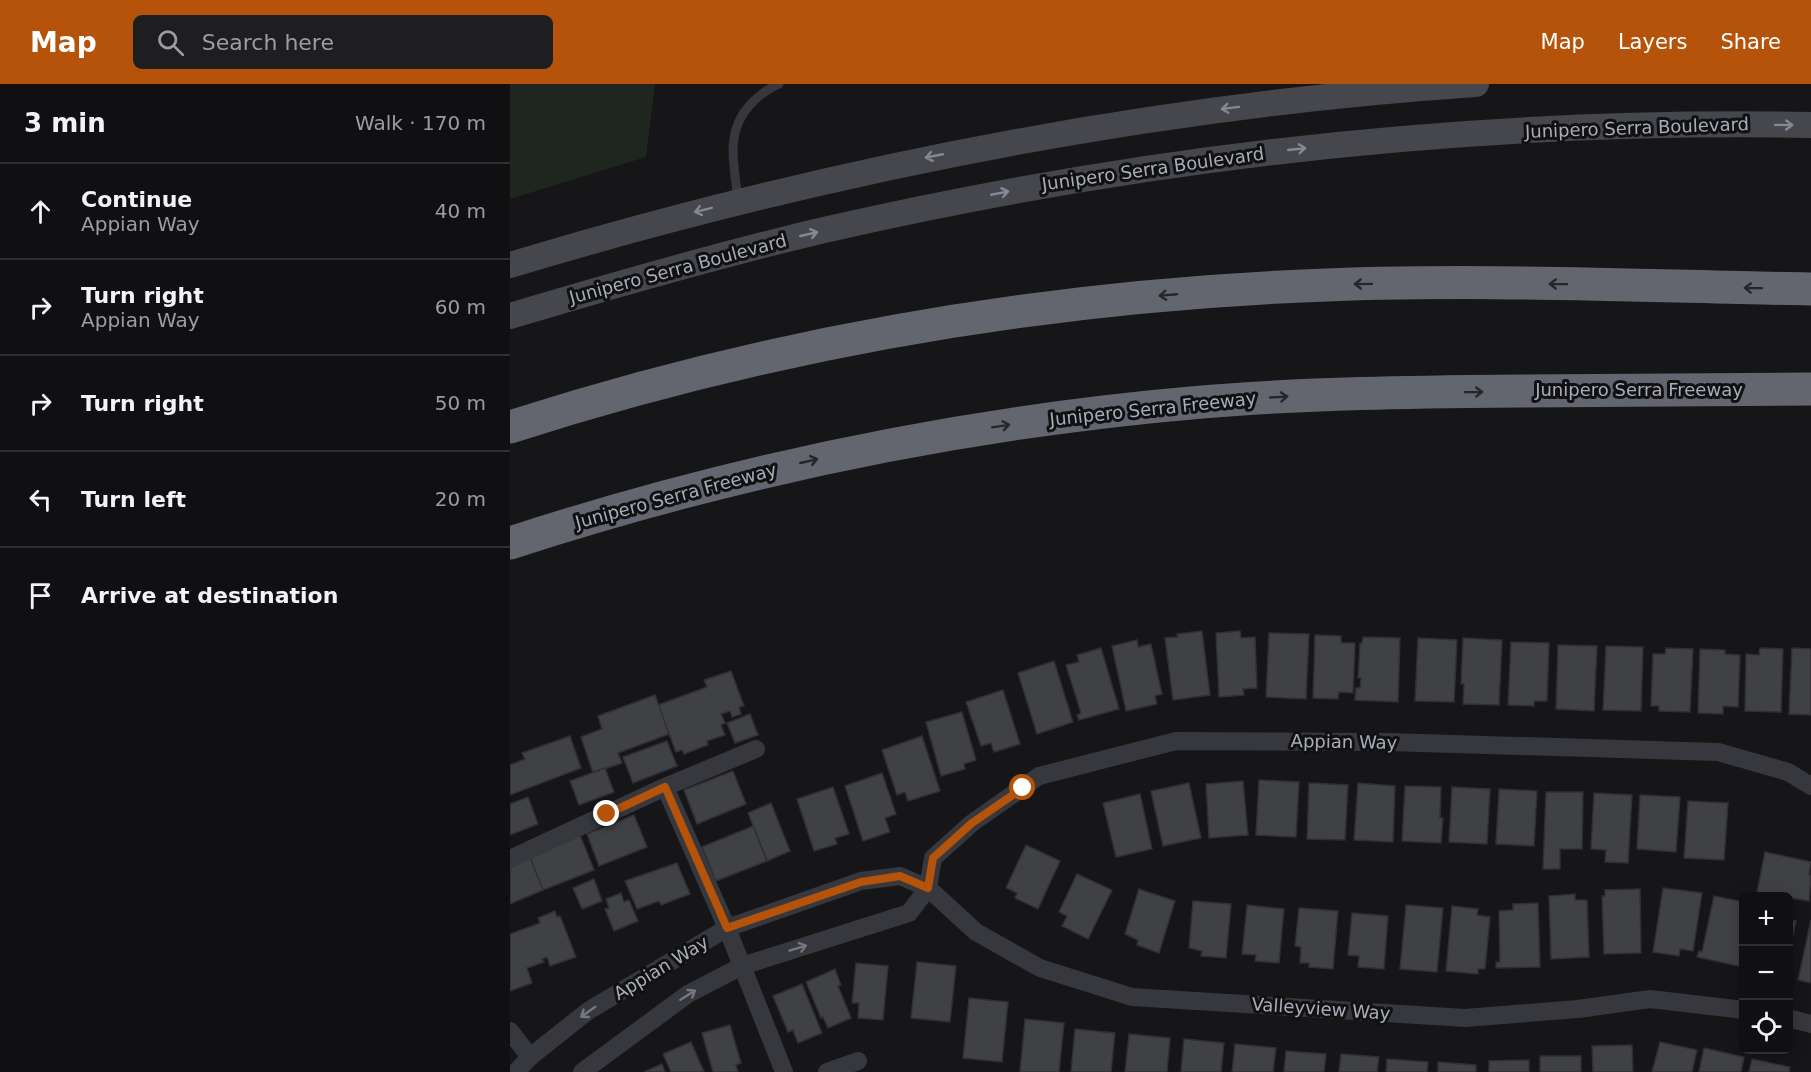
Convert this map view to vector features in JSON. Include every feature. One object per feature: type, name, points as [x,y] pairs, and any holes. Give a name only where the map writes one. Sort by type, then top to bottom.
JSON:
[{"type":"highway","points":[[510,427],[670,381],[814,348],[960,321],[1107,301],[1254,288],[1392,283],[1811,289]]},
{"type":"highway","name":"Junipero Serra Freeway","points":[[510,543],[644,502],[796,464],[929,438],[1074,416],[1203,402],[1338,394],[1811,389]]},
{"type":"main road","points":[[510,265],[738,201],[919,159],[1110,125],[1265,103],[1476,84]]},
{"type":"main road","name":"Junipero Serra Boulevard","points":[[510,316],[727,254],[831,228],[1012,191],[1155,167],[1291,150],[1446,135],[1640,126],[1811,125]]},
{"type":"street","name":"Appian Way","points":[[582,1072],[688,994],[742,966],[909,913],[928,888],[933,858],[972,823],[1039,776],[1176,741],[1389,742],[1718,752],[1788,772],[1811,786]]},
{"type":"street","points":[[510,859],[665,787],[756,749]]},
{"type":"street","points":[[665,787],[727,928],[784,1072]]},
{"type":"street","name":"Appian Way","points":[[516,1072],[530,1057],[588,1011],[727,928],[861,882],[900,876],[928,888]]},
{"type":"street","name":"Valleyview Way","points":[[928,888],[976,932],[1040,968],[1132,997],[1465,1018],[1578,1010],[1650,999],[1739,1010]]},
{"type":"street","points":[[1793,1019],[1811,1024]]},
{"type":"street","points":[[510,1031],[530,1057]]},
{"type":"street","points":[[827,1072],[858,1061]]},
{"type":"lane","points":[[738,201],[732,141],[735,127],[741,115],[756,97],[779,84]]},
{"type":"shaded area","points":[[510,84],[655,84],[646,157],[510,199]]},
{"type":"building","points":[[1202,631],[1210,695],[1173,700],[1165,638]]},
{"type":"building","points":[[1240,631],[1241,638],[1255,637],[1257,688],[1243,689],[1244,695],[1219,697],[1216,633]]},
{"type":"building","points":[[1269,633],[1309,634],[1306,699],[1266,697]]},
{"type":"building","points":[[1315,635],[1341,636],[1341,643],[1355,643],[1353,693],[1339,692],[1338,699],[1313,698]]},
{"type":"building","points":[[1363,637],[1400,638],[1398,702],[1355,700],[1356,688],[1360,688],[1361,678],[1358,678],[1360,643]]},
{"type":"building","points":[[1418,638],[1457,640],[1454,702],[1415,701]]},
{"type":"building","points":[[1463,638],[1502,640],[1499,705],[1463,704],[1464,684],[1461,684]]},
{"type":"building","points":[[1137,640],[1138,647],[1151,644],[1162,694],[1155,696],[1157,704],[1126,711],[1112,646]]},
{"type":"building","points":[[1511,642],[1549,643],[1547,701],[1534,701],[1534,706],[1508,705]]},
{"type":"building","points":[[1558,645],[1597,646],[1594,711],[1556,709]]},
{"type":"building","points":[[1606,646],[1643,647],[1641,711],[1603,710]]},
{"type":"building","points":[[1101,648],[1119,709],[1079,720],[1077,715],[1081,713],[1066,665],[1079,662],[1077,655]]},
{"type":"building","points":[[1666,648],[1693,649],[1690,712],[1659,711],[1659,706],[1651,706],[1653,654],[1665,654]]},
{"type":"building","points":[[1760,648],[1783,649],[1781,712],[1745,711],[1746,654],[1759,655]]},
{"type":"building","points":[[1792,648],[1811,649],[1811,715],[1789,714]]},
{"type":"building","points":[[1700,649],[1725,650],[1725,654],[1740,655],[1738,707],[1723,706],[1723,714],[1698,713]]},
{"type":"building","points":[[1054,661],[1073,722],[1037,734],[1018,673]]},
{"type":"building","points":[[731,671],[744,706],[739,707],[741,714],[732,717],[730,711],[721,714],[725,723],[721,725],[725,735],[707,741],[708,745],[684,754],[682,750],[676,752],[658,705],[707,687],[704,680]]},
{"type":"building","points":[[1003,690],[1020,744],[994,752],[991,743],[981,746],[966,702]]},
{"type":"building","points":[[655,695],[669,734],[618,753],[622,763],[593,773],[581,737],[602,729],[598,716]]},
{"type":"building","points":[[962,712],[976,760],[964,764],[965,769],[941,776],[926,722]]},
{"type":"building","points":[[750,714],[758,735],[735,743],[727,723]]},
{"type":"building","points":[[570,736],[581,768],[510,795],[510,765],[525,759],[522,753]]},
{"type":"building","points":[[922,736],[940,791],[908,801],[905,792],[897,795],[882,750]]},
{"type":"building","points":[[667,741],[677,766],[633,783],[623,757]]},
{"type":"building","points":[[605,768],[614,792],[579,805],[570,781]]},
{"type":"building","points":[[733,771],[746,804],[697,824],[684,790]]},
{"type":"building","points":[[882,773],[896,814],[885,818],[890,832],[863,841],[845,786]]},
{"type":"building","points":[[1259,780],[1299,782],[1296,837],[1256,835]]},
{"type":"building","points":[[1243,781],[1248,835],[1209,838],[1206,784]]},
{"type":"building","points":[[1189,783],[1201,838],[1163,846],[1151,791]]},
{"type":"building","points":[[1309,783],[1348,785],[1345,840],[1307,839]]},
{"type":"building","points":[[1358,783],[1395,786],[1393,842],[1354,840]]},
{"type":"building","points":[[1405,786],[1441,787],[1440,818],[1443,818],[1441,843],[1402,841]]},
{"type":"building","points":[[833,787],[849,834],[835,838],[837,844],[814,851],[797,799]]},
{"type":"building","points":[[1452,787],[1490,789],[1487,844],[1449,842]]},
{"type":"building","points":[[1499,789],[1537,791],[1534,846],[1496,844]]},
{"type":"building","points":[[1546,792],[1583,792],[1582,849],[1560,849],[1560,869],[1543,869]]},
{"type":"building","points":[[1594,793],[1632,795],[1628,863],[1605,862],[1606,850],[1591,849]]},
{"type":"building","points":[[1140,794],[1152,849],[1116,857],[1103,803]]},
{"type":"building","points":[[1640,795],[1680,797],[1676,852],[1637,849]]},
{"type":"building","points":[[528,797],[538,824],[510,835],[510,804]]},
{"type":"building","points":[[1688,801],[1728,803],[1724,860],[1684,858]]},
{"type":"building","points":[[771,803],[790,851],[767,861],[748,813]]},
{"type":"building","points":[[634,815],[647,847],[599,866],[587,834]]},
{"type":"building","points":[[753,826],[767,861],[716,881],[702,847]]},
{"type":"building","points":[[580,835],[594,870],[543,890],[529,855]]},
{"type":"building","points":[[1026,845],[1060,861],[1038,909],[1015,898],[1017,893],[1006,888]]},
{"type":"building","points":[[1765,852],[1811,862],[1809,901],[1793,898],[1793,892],[1757,892]]},
{"type":"building","points":[[529,855],[543,890],[510,904],[510,863]]},
{"type":"building","points":[[677,863],[690,894],[661,905],[659,901],[637,909],[625,881]]},
{"type":"building","points":[[1077,874],[1112,890],[1088,939],[1062,926],[1067,916],[1059,912]]},
{"type":"building","points":[[594,879],[602,901],[582,909],[573,888]]},
{"type":"building","points":[[1663,888],[1702,893],[1693,951],[1680,949],[1679,956],[1653,952]]},
{"type":"building","points":[[1139,889],[1175,901],[1159,953],[1137,945],[1138,940],[1125,934]]},
{"type":"building","points":[[1640,889],[1641,953],[1604,954],[1602,896],[1605,896],[1605,890]]},
{"type":"building","points":[[621,893],[624,902],[629,900],[638,921],[614,931],[605,909],[609,908],[606,899]]},
{"type":"building","points":[[1575,894],[1575,900],[1587,900],[1589,957],[1551,959],[1549,896]]},
{"type":"building","points":[[1714,896],[1739,901],[1739,966],[1697,957],[1699,951],[1702,952]]},
{"type":"building","points":[[1193,901],[1231,904],[1226,958],[1201,956],[1202,951],[1189,948]]},
{"type":"building","points":[[1538,903],[1540,967],[1496,968],[1496,962],[1500,962],[1499,911],[1513,910],[1513,904]]},
{"type":"building","points":[[1247,905],[1284,909],[1279,963],[1255,961],[1256,955],[1242,954]]},
{"type":"building","points":[[1406,905],[1443,908],[1437,972],[1400,969]]},
{"type":"building","points":[[1452,906],[1478,909],[1477,915],[1490,917],[1485,969],[1478,969],[1478,974],[1446,971]]},
{"type":"building","points":[[1299,908],[1338,911],[1333,969],[1309,967],[1309,963],[1300,963],[1301,947],[1295,946]]},
{"type":"building","points":[[555,911],[557,917],[560,916],[576,957],[550,966],[547,957],[542,959],[544,962],[527,968],[532,983],[510,991],[510,934],[540,923],[538,918]]},
{"type":"building","points":[[1352,913],[1388,916],[1384,969],[1358,967],[1359,956],[1348,955]]},
{"type":"building","points":[[1811,920],[1811,983],[1798,980]]},
{"type":"building","points":[[917,962],[956,966],[950,1022],[911,1018]]},
{"type":"building","points":[[856,963],[888,966],[883,1020],[858,1018],[859,1003],[852,1003]]},
{"type":"building","points":[[835,969],[841,985],[838,986],[851,1018],[828,1028],[823,1017],[821,1018],[806,982]]},
{"type":"building","points":[[802,984],[822,1033],[798,1043],[793,1030],[788,1032],[773,996]]},
{"type":"building","points":[[969,998],[1008,1002],[1002,1062],[963,1058]]},
{"type":"building","points":[[1025,1019],[1064,1023],[1059,1072],[1020,1072]]},
{"type":"building","points":[[730,1025],[741,1063],[736,1065],[738,1072],[713,1072],[702,1033]]},
{"type":"building","points":[[1075,1029],[1115,1033],[1111,1072],[1071,1072]]},
{"type":"building","points":[[1129,1034],[1170,1038],[1167,1072],[1125,1072]]},
{"type":"building","points":[[1184,1039],[1224,1043],[1221,1072],[1181,1072]]},
{"type":"building","points":[[691,1042],[704,1072],[671,1072],[663,1054]]},
{"type":"building","points":[[1660,1042],[1697,1050],[1692,1072],[1652,1072]]},
{"type":"building","points":[[1235,1044],[1276,1048],[1273,1072],[1232,1072]]},
{"type":"building","points":[[1632,1045],[1633,1072],[1593,1072],[1592,1046]]},
{"type":"building","points":[[1704,1048],[1744,1057],[1741,1072],[1699,1072]]},
{"type":"building","points":[[1286,1051],[1326,1054],[1324,1072],[1284,1072]]},
{"type":"building","points":[[1341,1054],[1379,1057],[1377,1072],[1339,1072]]},
{"type":"building","points":[[1540,1056],[1581,1056],[1581,1072],[1540,1072]]},
{"type":"building","points":[[1387,1059],[1428,1062],[1427,1072],[1386,1072]]},
{"type":"building","points":[[1752,1059],[1790,1067],[1789,1072],[1749,1072]]},
{"type":"building","points":[[1529,1060],[1529,1072],[1489,1072],[1489,1061]]},
{"type":"building","points":[[1438,1062],[1476,1065],[1476,1072],[1438,1072]]},
{"type":"building","points":[[662,1064],[665,1072],[644,1072]]},
{"type":"route","points":[[607,814],[665,787],[727,928],[861,882],[900,876],[928,888],[933,858],[972,823],[1023,788]]}]
